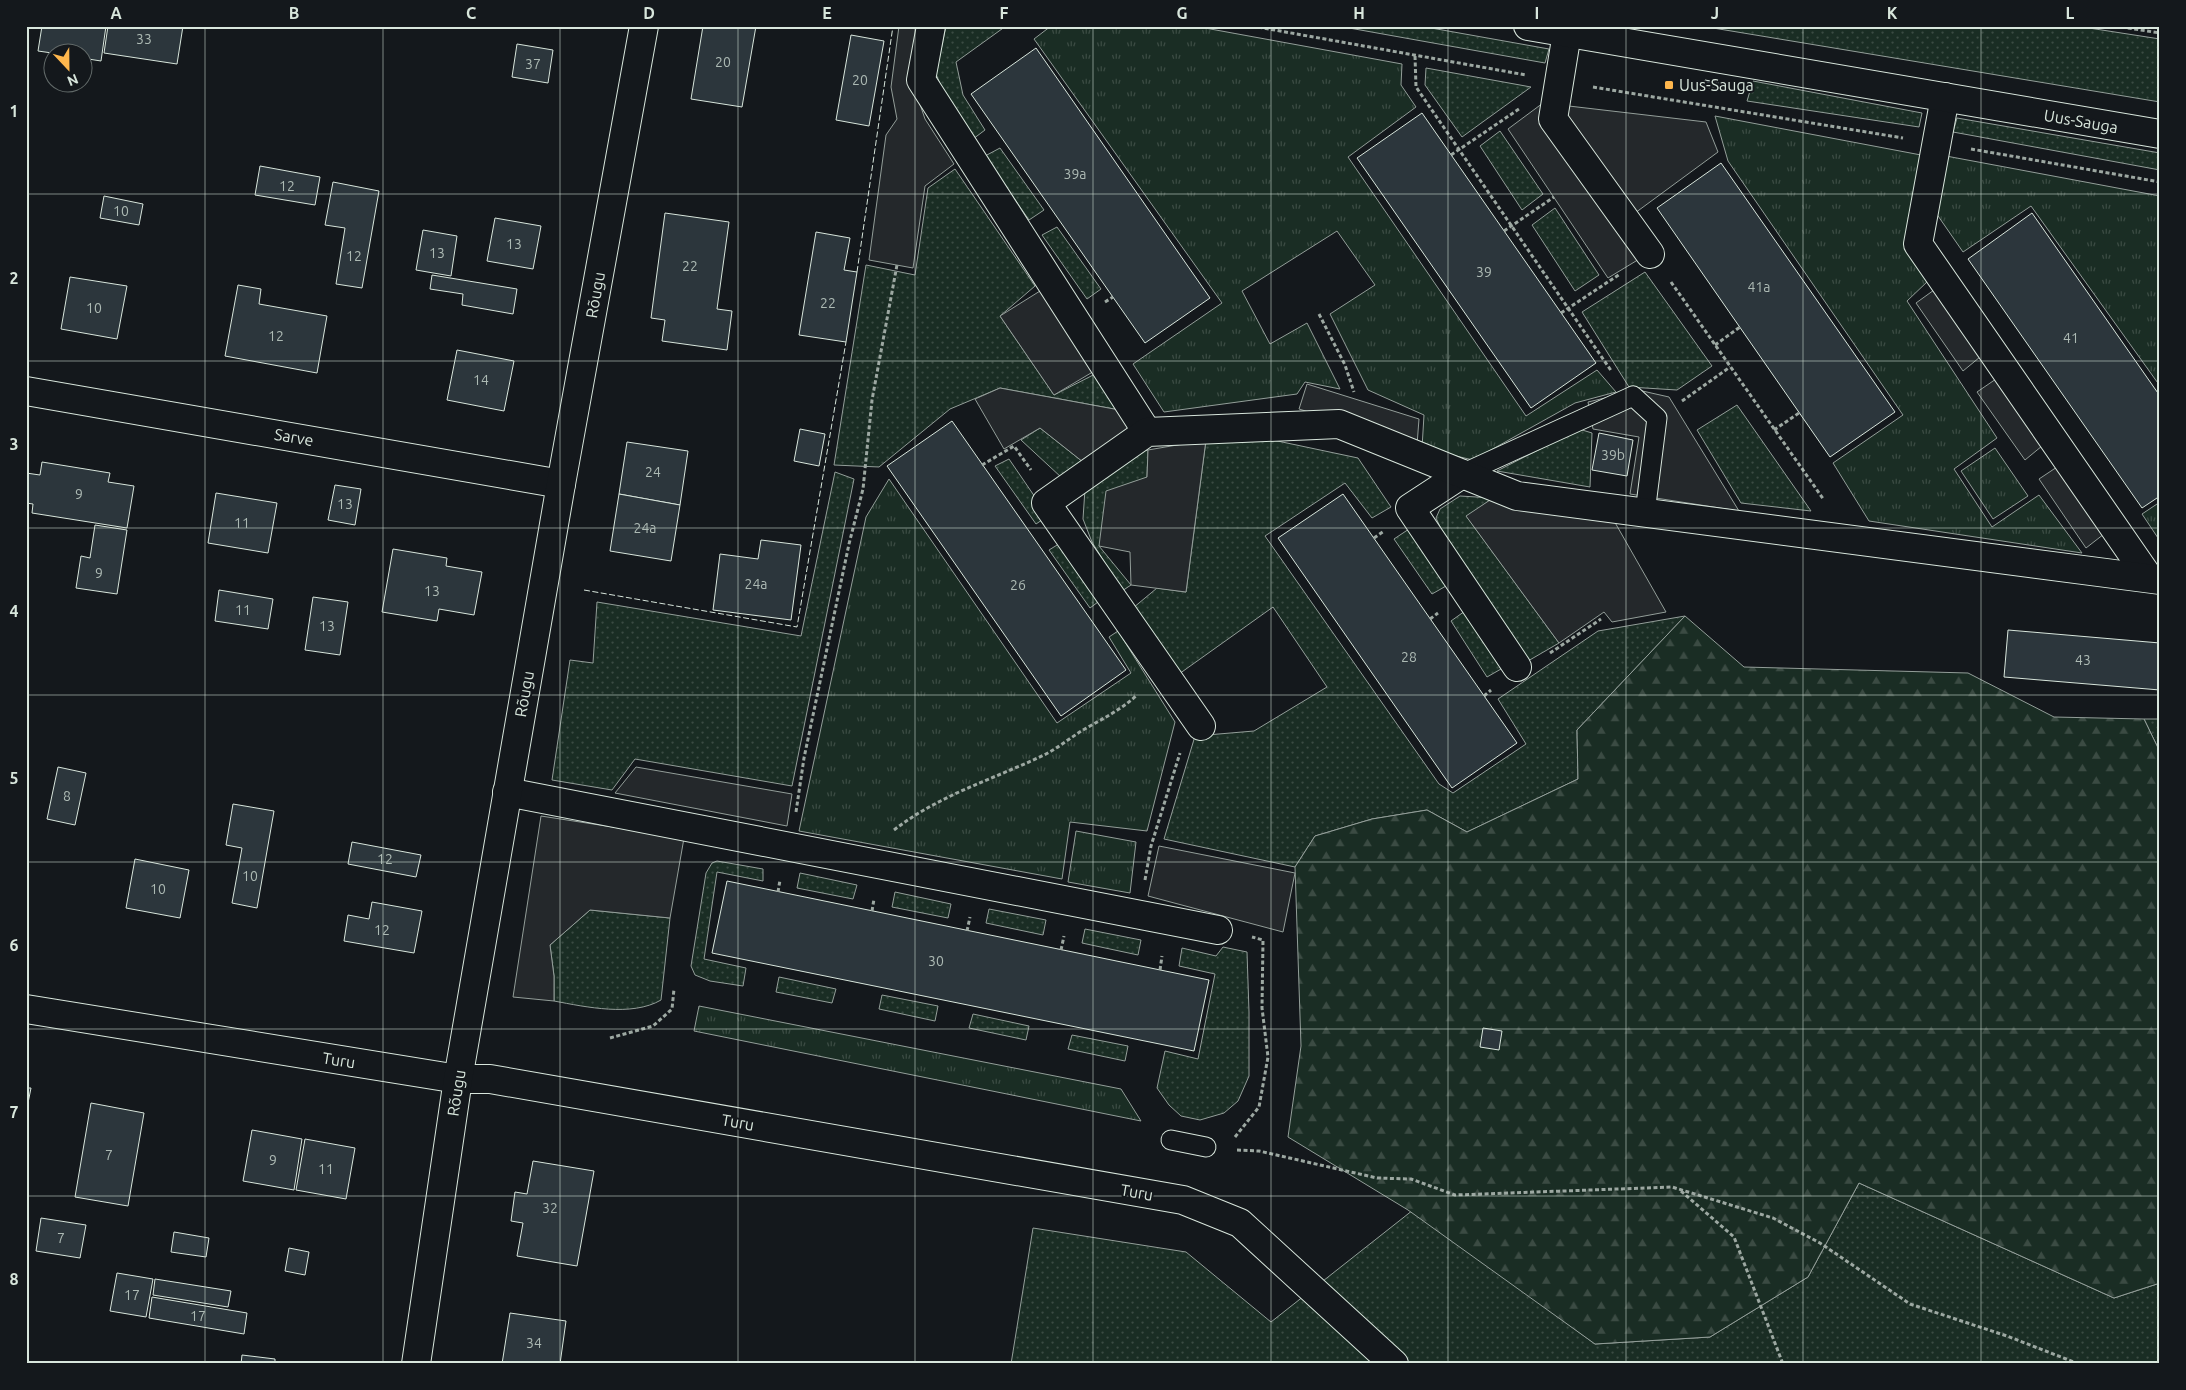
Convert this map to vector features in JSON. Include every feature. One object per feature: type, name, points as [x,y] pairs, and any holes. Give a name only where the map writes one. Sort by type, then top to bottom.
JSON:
[{"type":"street","name":"Rõugu","points":[[416,1364],[458,1079],[561,484],[644,26]]},
{"type":"street","points":[[931,26],[920,80],[1147,432]]},
{"type":"street","name":"Uus-Sauga","points":[[1528,26],[2160,134]]},
{"type":"street","points":[[1567,32],[1552,80],[1553,119],[1650,254]]},
{"type":"street","points":[[1945,97],[1918,244],[2154,579]]},
{"type":"street","name":"Sarve","points":[[26,391],[561,484]]},
{"type":"street","points":[[1201,726],[1046,502],[1147,432],[1339,424],[1517,496],[2154,579]]},
{"type":"street","points":[[1462,474],[1410,508],[1517,667]]},
{"type":"street","points":[[507,792],[1218,930]]},
{"type":"street","name":"Turu","points":[[26,1009],[458,1079],[490,1079],[1183,1200],[1240,1223],[1394,1364]]},
{"type":"lane","points":[[1462,474],[1633,396],[1657,418],[1644,513]]},
{"type":"lane","points":[[1171,1140],[1206,1147]]},
{"type":"path","points":[[1252,26],[1552,80],[2160,182]]},
{"type":"path","points":[[2115,26],[2160,33]]},
{"type":"path","points":[[1415,56],[1416,87],[1630,397]]},
{"type":"path","points":[[1451,155],[1542,94],[1552,80]]},
{"type":"path","points":[[1504,231],[1554,197]]},
{"type":"path","points":[[1561,313],[1650,254],[1852,540]]},
{"type":"path","points":[[790,847],[804,758],[849,544],[863,490],[872,400],[897,266]]},
{"type":"path","points":[[1320,314],[1345,365],[1356,400],[1350,429]]},
{"type":"path","points":[[1714,345],[1740,327]]},
{"type":"path","points":[[1657,418],[1730,367]]},
{"type":"path","points":[[1774,430],[1800,413]]},
{"type":"path","points":[[982,465],[1014,446],[1051,498]]},
{"type":"path","points":[[882,865],[883,839],[906,821],[961,790],[1046,754],[1082,730],[1125,706],[1163,671]]},
{"type":"path","points":[[1138,915],[1151,846],[1184,741],[1201,726]]},
{"type":"path","points":[[1206,1147],[1237,1136],[1260,1107],[1268,1057],[1262,1008],[1263,940],[1218,930]]},
{"type":"path","points":[[610,1038],[653,1026],[672,1010],[674,989]]},
{"type":"path","points":[[1206,1147],[1258,1151],[1377,1178],[1411,1179],[1455,1195],[1672,1187],[1773,1218],[1820,1243],[1910,1304],[2007,1336],[2079,1364]]},
{"type":"path","points":[[1679,1189],[1734,1237],[1783,1364]]},
{"type":"green space","points":[[946,26],[1006,26],[956,62],[963,95],[985,130],[973,139],[945,96],[936,74]]},
{"type":"green space","points":[[1051,26],[1194,26],[1402,64],[1401,85],[1416,107],[1348,157],[1526,416],[1597,370],[1616,392],[1575,403],[1473,460],[1422,448],[1424,415],[1368,390],[1330,314],[1375,285],[1337,231],[1242,291],[1270,344],[1307,323],[1340,389],[1305,382],[1297,394],[1164,412],[1133,364],[1222,303],[1034,39]]},
{"type":"green space","points":[[1338,26],[1420,26],[1549,49],[1545,63]]},
{"type":"green space","points":[[1701,26],[2076,26],[2160,39],[2160,102]]},
{"type":"green space","points":[[1426,68],[1531,87],[1462,137],[1425,85]]},
{"type":"green space","points":[[1753,81],[1922,113],[1919,127],[1747,101]]},
{"type":"green space","points":[[1715,116],[1921,155],[1928,281],[1907,301],[1997,438],[1954,469],[1992,527],[2039,495],[2082,553],[1869,521],[1833,463],[1903,415],[1728,161]]},
{"type":"green space","points":[[1957,118],[2160,153],[2160,170],[1953,132]]},
{"type":"green space","points":[[1500,131],[1543,194],[1522,210],[1480,146]]},
{"type":"green space","points":[[1000,148],[1044,210],[1029,220],[985,156]]},
{"type":"green space","points":[[1946,156],[2160,196],[2160,386],[2031,206],[1963,252],[1936,213]]},
{"type":"green space","points":[[955,169],[1035,286],[1000,316],[1054,395],[1099,372],[1125,411],[1000,388],[950,409],[879,467],[834,465],[866,265],[915,275],[928,188]]},
{"type":"green space","points":[[1555,208],[1599,275],[1575,291],[1532,225]]},
{"type":"green space","points":[[1057,227],[1101,289],[1087,299],[1042,235]]},
{"type":"green space","points":[[1645,272],[1712,366],[1677,390],[1629,387],[1582,312]]},
{"type":"green space","points":[[1737,405],[1811,511],[1741,503],[1697,430]]},
{"type":"green space","points":[[1040,428],[1083,462],[1062,478],[1021,440]]},
{"type":"green space","points":[[1579,429],[1592,433],[1590,487],[1497,471]]},
{"type":"green space","points":[[1268,439],[1358,458],[1391,507],[1372,518],[1345,483],[1265,536],[1439,784],[1453,793],[1526,744],[1498,699],[1598,631],[1685,616],[1577,730],[1578,779],[1467,832],[1427,810],[1372,819],[1315,836],[1295,867],[1164,839],[1195,736],[1254,731],[1327,687],[1273,607],[1179,674],[1133,608],[1157,588],[1186,592],[1206,440]]},
{"type":"green space","points":[[1995,448],[2028,496],[1993,519],[1961,471]]},
{"type":"green space","points":[[1148,450],[1147,477],[1099,546],[1131,585],[1122,591],[1092,542],[1083,519],[1085,489],[1127,454]]},
{"type":"green space","points":[[1009,459],[1048,516],[1036,524],[995,466]]},
{"type":"green space","points":[[835,472],[854,479],[792,786],[635,759],[612,790],[552,780],[570,660],[593,663],[597,602],[801,636]]},
{"type":"green space","points":[[889,479],[1057,723],[1131,673],[1109,637],[1118,631],[1175,722],[1147,831],[1070,822],[1062,879],[799,831],[866,517]]},
{"type":"green space","points":[[1460,496],[1493,498],[1467,517],[1559,643],[1528,661],[1448,544],[1436,518],[1440,509]]},
{"type":"green space","points":[[2160,502],[2160,541],[2142,514]]},
{"type":"green space","points":[[1409,529],[1446,586],[1432,594],[1394,539]]},
{"type":"green space","points":[[1062,542],[1102,599],[1090,608],[1049,550]]},
{"type":"green space","points":[[1465,611],[1501,669],[1487,677],[1451,621]]},
{"type":"green space","points":[[1685,616],[1744,667],[1968,673],[2054,717],[2144,719],[2160,752],[2160,1283],[2114,1298],[1859,1183],[1808,1277],[1710,1337],[1595,1344],[1408,1210],[1288,1137],[1301,1046],[1295,867],[1315,836],[1372,819],[1427,810],[1467,832],[1578,779],[1577,730]]},
{"type":"green space","points":[[2144,719],[2160,719],[2160,752]]},
{"type":"green space","points":[[1076,831],[1136,842],[1130,893],[1068,882]]},
{"type":"green space","points":[[717,861],[763,869],[763,881],[717,872],[704,959],[746,968],[743,986],[710,981],[695,975],[691,966],[706,873],[712,863]]},
{"type":"green space","points":[[800,873],[857,885],[853,899],[797,888]]},
{"type":"green space","points":[[895,892],[951,904],[948,918],[892,907]]},
{"type":"green space","points":[[989,909],[1046,920],[1043,935],[986,923]]},
{"type":"green space","points":[[590,910],[670,918],[661,1000],[637,1008],[623,1009],[594,1008],[554,1001],[554,976],[550,945]]},
{"type":"green space","points":[[1085,929],[1141,940],[1138,955],[1082,943]]},
{"type":"green space","points":[[1223,947],[1247,952],[1249,1076],[1238,1101],[1224,1113],[1200,1120],[1181,1116],[1169,1105],[1157,1088],[1165,1051],[1198,1059],[1215,974],[1179,966],[1182,948],[1216,956]]},
{"type":"green space","points":[[779,977],[836,989],[832,1003],[776,992]]},
{"type":"green space","points":[[882,995],[938,1006],[935,1021],[879,1009]]},
{"type":"green space","points":[[699,1006],[1121,1089],[1141,1121],[694,1031]]},
{"type":"green space","points":[[973,1014],[1029,1026],[1026,1040],[969,1028]]},
{"type":"green space","points":[[1072,1035],[1128,1046],[1125,1061],[1068,1049]]},
{"type":"green space","points":[[1859,1183],[2114,1298],[2160,1283],[2160,1364],[1011,1364],[1033,1228],[1186,1252],[1271,1322],[1413,1210],[1595,1344],[1710,1337],[1808,1277]]},
{"type":"shaded area","points":[[899,26],[919,26],[912,81],[925,119],[954,164],[925,186],[913,268],[869,260],[886,135],[897,119],[891,87]]},
{"type":"shaded area","points":[[1543,103],[1706,122],[1718,152],[1635,213],[1659,247],[1608,278],[1508,129]]},
{"type":"shaded area","points":[[1934,290],[1980,357],[1963,371],[1916,303]]},
{"type":"shaded area","points":[[1040,291],[1096,370],[1054,395],[1000,316]]},
{"type":"shaded area","points":[[1996,379],[2042,446],[2025,460],[1977,392]]},
{"type":"shaded area","points":[[1307,384],[1419,419],[1417,445],[1299,409]]},
{"type":"shaded area","points":[[1000,388],[1125,411],[1128,432],[1083,462],[1040,428],[1004,449],[975,399]]},
{"type":"shaded area","points":[[1638,390],[1669,397],[1739,511],[1630,494],[1639,437],[1593,429],[1588,402]]},
{"type":"shaded area","points":[[1206,440],[1186,592],[1131,585],[1130,552],[1099,546],[1106,491],[1147,477],[1148,450]]},
{"type":"shaded area","points":[[2057,467],[2104,534],[2086,548],[2039,479]]},
{"type":"shaded area","points":[[1493,498],[1613,519],[1666,612],[1612,622],[1604,612],[1559,643],[1466,516]]},
{"type":"shaded area","points":[[636,767],[792,794],[787,826],[615,793]]},
{"type":"shaded area","points":[[541,816],[684,838],[670,918],[590,910],[550,945],[554,976],[554,1001],[513,997]]},
{"type":"shaded area","points":[[1159,846],[1295,873],[1283,932],[1148,896]]},
{"type":"building","points":[[42,26],[106,26],[101,61],[92,60],[92,42],[42,42],[42,52],[38,51]]},
{"type":"building","points":[[108,26],[183,26],[177,64],[104,53]]},
{"type":"building","points":[[703,26],[756,26],[742,107],[691,99]]},
{"type":"building","points":[[851,35],[884,41],[869,126],[836,120]]},
{"type":"building","points":[[517,44],[553,50],[548,83],[512,77]]},
{"type":"building","points":[[1036,48],[1210,298],[1145,343],[971,94]]},
{"type":"building","points":[[1705,80],[1728,84],[1727,90],[1704,87]]},
{"type":"building","points":[[1422,113],[1596,363],[1531,408],[1357,158]]},
{"type":"building","points":[[1721,163],[1895,412],[1830,457],[1657,208]]},
{"type":"building","points":[[260,166],[320,177],[315,205],[255,195]]},
{"type":"building","points":[[333,182],[379,191],[362,288],[336,284],[345,228],[325,225]]},
{"type":"building","points":[[104,196],[143,204],[139,225],[100,218]]},
{"type":"building","points":[[665,213],[729,222],[717,309],[732,311],[727,350],[662,341],[665,320],[651,318]]},
{"type":"building","points":[[2032,213],[2160,396],[2160,496],[2142,508],[1968,259]]},
{"type":"building","points":[[495,218],[541,226],[533,269],[487,261]]},
{"type":"building","points":[[423,230],[457,236],[451,276],[416,270]]},
{"type":"building","points":[[816,232],[850,238],[844,270],[857,272],[846,342],[799,335]]},
{"type":"building","points":[[432,275],[517,289],[513,314],[462,305],[463,294],[430,289]]},
{"type":"building","points":[[70,277],[127,286],[117,339],[61,329]]},
{"type":"building","points":[[238,285],[261,289],[259,304],[327,316],[317,373],[225,356]]},
{"type":"building","points":[[457,350],[514,361],[504,411],[447,400]]},
{"type":"building","points":[[952,421],[1126,670],[1061,716],[887,466]]},
{"type":"building","points":[[800,429],[825,434],[819,466],[794,461]]},
{"type":"building","points":[[1599,433],[1633,440],[1627,476],[1592,470]]},
{"type":"building","points":[[627,442],[688,451],[680,505],[619,494]]},
{"type":"building","points":[[42,462],[110,473],[108,482],[134,486],[127,528],[32,513],[33,504],[26,503],[26,473],[40,475]]},
{"type":"building","points":[[335,485],[361,489],[355,525],[328,520]]},
{"type":"building","points":[[216,493],[277,503],[268,553],[208,543]]},
{"type":"building","points":[[619,494],[680,505],[671,561],[610,551]]},
{"type":"building","points":[[1343,494],[1517,743],[1452,788],[1278,538]]},
{"type":"building","points":[[95,525],[127,530],[117,594],[76,588],[81,556],[90,558]]},
{"type":"building","points":[[761,540],[801,545],[791,620],[713,610],[720,554],[758,559]]},
{"type":"building","points":[[393,549],[447,558],[446,566],[482,572],[474,615],[439,609],[437,621],[382,612]]},
{"type":"building","points":[[219,590],[273,599],[268,629],[215,621]]},
{"type":"building","points":[[313,597],[348,602],[340,655],[305,650]]},
{"type":"building","points":[[2008,630],[2160,643],[2160,690],[2004,677]]},
{"type":"building","points":[[58,767],[86,773],[75,825],[47,819]]},
{"type":"building","points":[[233,804],[274,811],[257,908],[232,903],[242,848],[226,845]]},
{"type":"building","points":[[352,842],[421,855],[416,877],[348,864]]},
{"type":"building","points":[[135,859],[189,870],[180,918],[126,908]]},
{"type":"building","points":[[727,881],[1209,980],[1194,1051],[712,953]]},
{"type":"building","points":[[372,902],[422,911],[414,953],[344,941],[348,915],[369,919]]},
{"type":"building","points":[[1483,1028],[1502,1031],[1499,1050],[1480,1047]]},
{"type":"building","points":[[26,1088],[31,1088],[26,1113]]},
{"type":"building","points":[[91,1103],[144,1113],[128,1206],[75,1197]]},
{"type":"building","points":[[252,1130],[302,1139],[294,1190],[243,1181]]},
{"type":"building","points":[[305,1139],[355,1148],[346,1199],[296,1190]]},
{"type":"building","points":[[533,1161],[594,1171],[577,1266],[517,1256],[523,1223],[511,1221],[515,1192],[527,1194]]},
{"type":"building","points":[[41,1218],[86,1225],[80,1258],[36,1251]]},
{"type":"building","points":[[174,1232],[209,1238],[206,1257],[171,1252]]},
{"type":"building","points":[[289,1248],[309,1252],[305,1275],[285,1271]]},
{"type":"building","points":[[117,1273],[153,1279],[146,1317],[110,1311]]},
{"type":"building","points":[[155,1279],[231,1291],[228,1307],[153,1295]]},
{"type":"building","points":[[152,1297],[247,1313],[244,1334],[149,1318]]},
{"type":"building","points":[[510,1313],[566,1321],[560,1364],[502,1364]]},
{"type":"building","points":[[242,1355],[275,1359],[275,1364],[241,1364]]},
{"type":"fence","points":[[857,272],[893,26]]},
{"type":"fence","points":[[584,590],[797,627],[846,342]]},
{"type":"place","name":"Uus-Sauga","points":[[1669,85]]}]
